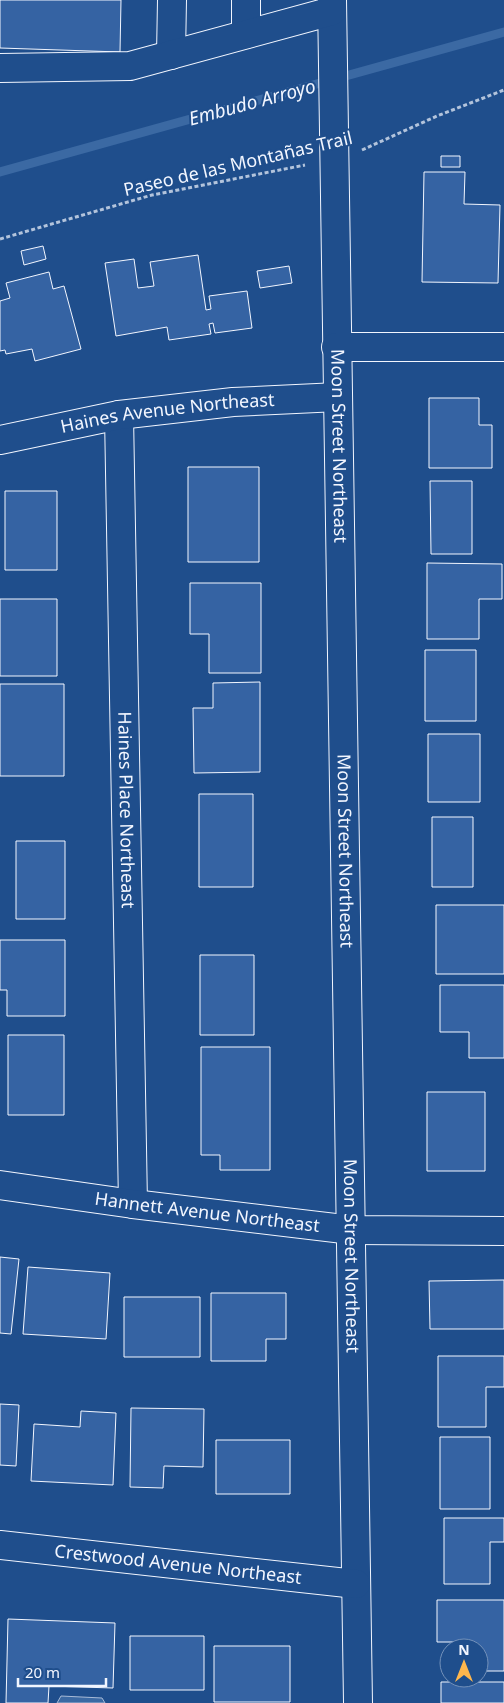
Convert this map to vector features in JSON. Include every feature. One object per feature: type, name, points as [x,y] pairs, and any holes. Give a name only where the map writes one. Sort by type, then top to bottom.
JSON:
[{"type":"street","points":[[170,55],[172,0]]},
{"type":"street","points":[[246,0],[246,34]]},
{"type":"street","points":[[0,68],[130,66],[246,34],[332,6]]},
{"type":"street","name":"Moon Street Northeast","points":[[332,6],[358,1703]]},
{"type":"street","points":[[336,347],[504,347]]},
{"type":"street","name":"Haines Avenue Northeast","points":[[0,440],[119,415],[233,402],[338,397]]},
{"type":"street","name":"Haines Place Northeast","points":[[119,415],[133,1204]]},
{"type":"street","name":"Hannett Avenue Northeast","points":[[0,1185],[133,1204],[352,1230],[504,1231]]},
{"type":"street","name":"Crestwood Avenue Northeast","points":[[0,1546],[356,1584]]},
{"type":"path","name":"Paseo de las Montañas Trail","points":[[0,239],[152,195],[335,148],[370,147],[437,116],[504,90]]},
{"type":"water","points":[[61,1696],[102,1698],[105,1703],[57,1703]]},
{"type":"building","points":[[0,0],[121,0],[120,52],[0,48]]},
{"type":"building","points":[[441,156],[460,156],[460,167],[441,167]]},
{"type":"building","points":[[424,172],[465,172],[464,204],[500,205],[498,283],[422,282]]},
{"type":"building","points":[[43,246],[46,259],[24,265],[21,251]]},
{"type":"building","points":[[198,255],[206,310],[211,309],[209,296],[247,291],[252,328],[215,333],[213,323],[209,324],[211,334],[169,340],[167,327],[116,336],[105,263],[134,259],[138,288],[154,286],[150,262]]},
{"type":"building","points":[[289,266],[292,283],[260,288],[257,271]]},
{"type":"building","points":[[49,272],[53,289],[64,286],[81,349],[35,361],[32,349],[6,354],[5,350],[0,351],[0,301],[10,298],[6,283]]},
{"type":"building","points":[[429,398],[479,398],[479,425],[492,425],[492,468],[429,468]]},
{"type":"building","points":[[188,467],[259,467],[259,562],[188,562]]},
{"type":"building","points":[[430,481],[472,481],[472,554],[431,554]]},
{"type":"building","points":[[5,491],[57,491],[57,570],[5,570]]},
{"type":"building","points":[[427,563],[502,564],[502,599],[479,599],[479,639],[427,639]]},
{"type":"building","points":[[190,583],[261,583],[261,673],[209,673],[209,634],[190,634]]},
{"type":"building","points":[[0,599],[57,599],[57,676],[0,676]]},
{"type":"building","points":[[425,650],[476,650],[476,721],[425,721]]},
{"type":"building","points":[[260,682],[260,772],[194,773],[193,708],[213,708],[213,683]]},
{"type":"building","points":[[0,684],[64,684],[64,776],[0,776]]},
{"type":"building","points":[[428,734],[480,734],[480,802],[428,802]]},
{"type":"building","points":[[199,794],[253,794],[253,887],[199,887]]},
{"type":"building","points":[[432,817],[473,817],[473,887],[432,887]]},
{"type":"building","points":[[16,841],[65,841],[65,919],[16,919]]},
{"type":"building","points":[[436,905],[504,905],[504,974],[436,974]]},
{"type":"building","points":[[0,940],[65,940],[65,1016],[7,1016],[7,990],[0,990]]},
{"type":"building","points":[[200,955],[254,955],[254,1035],[200,1035]]},
{"type":"building","points":[[440,985],[504,985],[504,1058],[469,1058],[469,1032],[440,1032]]},
{"type":"building","points":[[8,1035],[64,1035],[64,1115],[8,1115]]},
{"type":"building","points":[[201,1047],[270,1047],[270,1170],[220,1170],[220,1155],[201,1155]]},
{"type":"building","points":[[427,1092],[485,1092],[485,1171],[427,1171]]},
{"type":"building","points":[[0,1257],[19,1259],[11,1334],[0,1333]]},
{"type":"building","points":[[28,1267],[110,1273],[106,1339],[23,1334]]},
{"type":"building","points":[[504,1280],[504,1329],[430,1329],[429,1281]]},
{"type":"building","points":[[211,1293],[286,1293],[286,1339],[266,1339],[266,1361],[211,1361]]},
{"type":"building","points":[[124,1297],[200,1297],[200,1357],[124,1357]]},
{"type":"building","points":[[438,1356],[504,1356],[504,1387],[486,1387],[486,1427],[438,1427]]},
{"type":"building","points":[[0,1404],[19,1405],[16,1466],[0,1465]]},
{"type":"building","points":[[131,1408],[204,1409],[203,1467],[164,1466],[163,1488],[130,1487]]},
{"type":"building","points":[[81,1411],[116,1413],[113,1485],[31,1481],[34,1424],[80,1427]]},
{"type":"building","points":[[440,1437],[490,1437],[490,1509],[440,1509]]},
{"type":"building","points":[[216,1440],[290,1440],[290,1494],[216,1494]]},
{"type":"building","points":[[444,1518],[504,1518],[504,1542],[490,1542],[490,1584],[444,1584]]},
{"type":"building","points":[[437,1600],[504,1600],[504,1671],[489,1671],[489,1638],[439,1638],[439,1642],[437,1642]]},
{"type":"building","points":[[8,1619],[115,1623],[113,1688],[49,1686],[48,1703],[6,1703]]},
{"type":"building","points":[[130,1636],[204,1636],[204,1690],[130,1690]]},
{"type":"building","points":[[214,1646],[290,1646],[290,1702],[214,1702]]},
{"type":"building","points":[[489,1682],[504,1682],[504,1703],[441,1703],[441,1688],[489,1688]]},
{"type":"waterway","name":"Embudo Arroyo","points":[[0,172],[504,32]]}]
